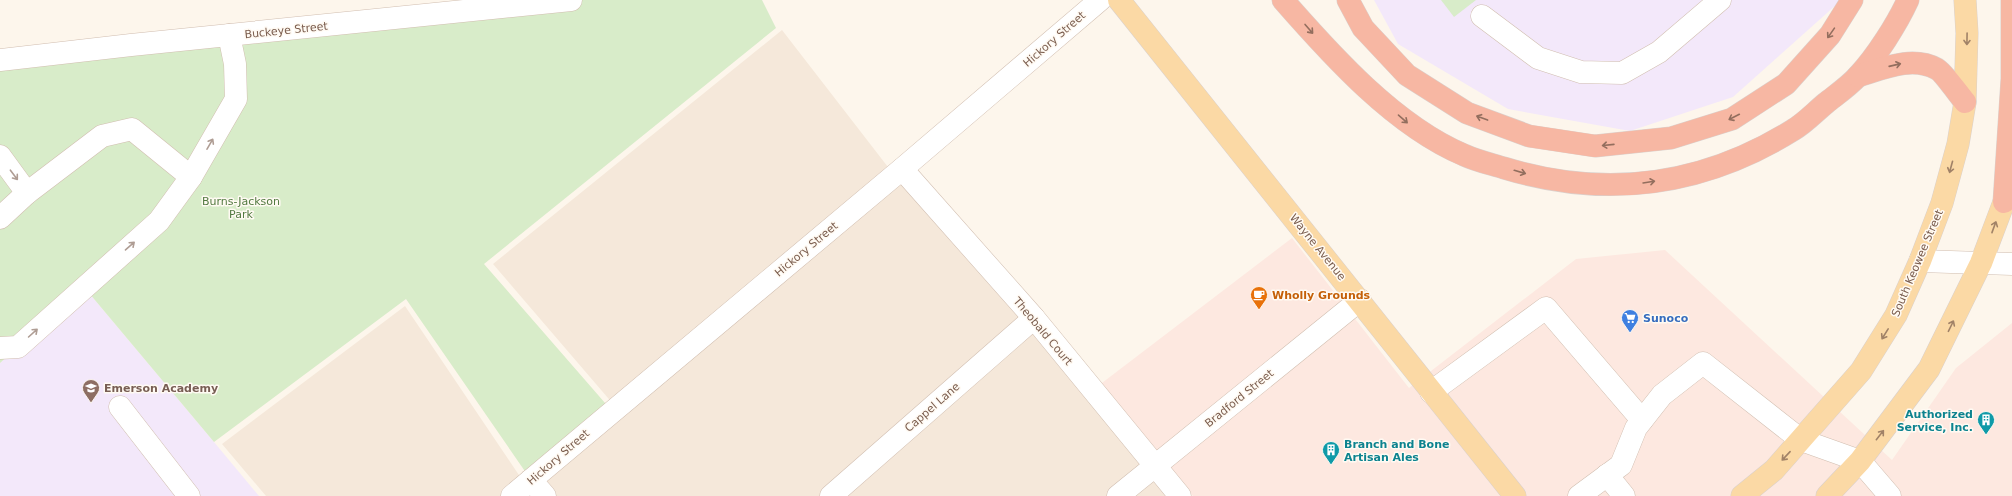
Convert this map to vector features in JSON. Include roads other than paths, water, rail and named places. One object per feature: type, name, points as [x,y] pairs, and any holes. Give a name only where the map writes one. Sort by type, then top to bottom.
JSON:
[{"type":"highway","points":[[1283,0],[1314,36],[1355,77],[1412,126],[1464,155],[1525,174],[1581,184],[1636,184],[1692,175],[1741,158],[1795,129],[1858,76],[1898,21],[1908,0]]},
{"type":"highway","points":[[1348,0],[1363,28],[1407,75],[1467,113],[1529,136],[1595,146],[1671,138],[1732,119],[1786,84],[1830,35],[1852,0]]},
{"type":"highway","points":[[2004,202],[2012,79],[2012,0]]},
{"type":"highway","points":[[1858,76],[1898,64],[1917,64],[1938,69],[1965,102]]},
{"type":"main road","name":"Wayne Avenue","points":[[1119,0],[1515,496]]},
{"type":"main road","name":"South Keowee Street","points":[[1742,496],[1774,470],[1861,371],[1896,315],[1920,261],[1942,203],[1958,144],[1965,102],[1968,33],[1965,0]]},
{"type":"main road","points":[[1828,496],[1860,461],[1930,369],[1981,263],[2004,202],[2012,169]]},
{"type":"street","name":"Buckeye Street","points":[[0,60],[571,0]]},
{"type":"street","name":"Hickory Street","points":[[512,496],[612,410],[902,169],[1100,0]]},
{"type":"street","points":[[1482,16],[1538,58],[1581,72],[1622,73],[1658,52],[1720,0]]},
{"type":"street","points":[[0,348],[18,347],[159,221],[191,177],[236,99],[235,64],[229,35]]},
{"type":"street","points":[[0,218],[27,193],[102,136],[132,129],[191,177]]},
{"type":"street","points":[[0,156],[27,193]]},
{"type":"street","name":"Theobald Court","points":[[902,169],[1034,318],[1180,496]]},
{"type":"street","points":[[1920,261],[2012,264]]},
{"type":"street","name":"Bradford Street","points":[[1118,496],[1360,300]]},
{"type":"street","points":[[1431,392],[1546,308],[1642,420]]},
{"type":"street","name":"Cappel Lane","points":[[831,496],[1034,318]]},
{"type":"street","points":[[1579,496],[1621,465],[1636,428],[1662,395],[1703,363],[1801,440],[1860,461],[1890,496]]},
{"type":"street","points":[[120,406],[189,496]]},
{"type":"street","points":[[1607,475],[1624,496]]},
{"type":"street","points":[[531,480],[545,496]]},
{"type":"place","name":"Wholly Grounds","points":[[1259,310]]},
{"type":"place","name":"Sunoco","points":[[1630,333]]},
{"type":"place","name":"Emerson Academy","points":[[91,403]]},
{"type":"place","name":"Authorized Service, Inc.","points":[[1986,435]]},
{"type":"place","name":"Branch and Bone Artisan Ales","points":[[1331,465]]},
{"type":"park label","name":"Burns-Jackson Park","points":[[241,207]]}]
